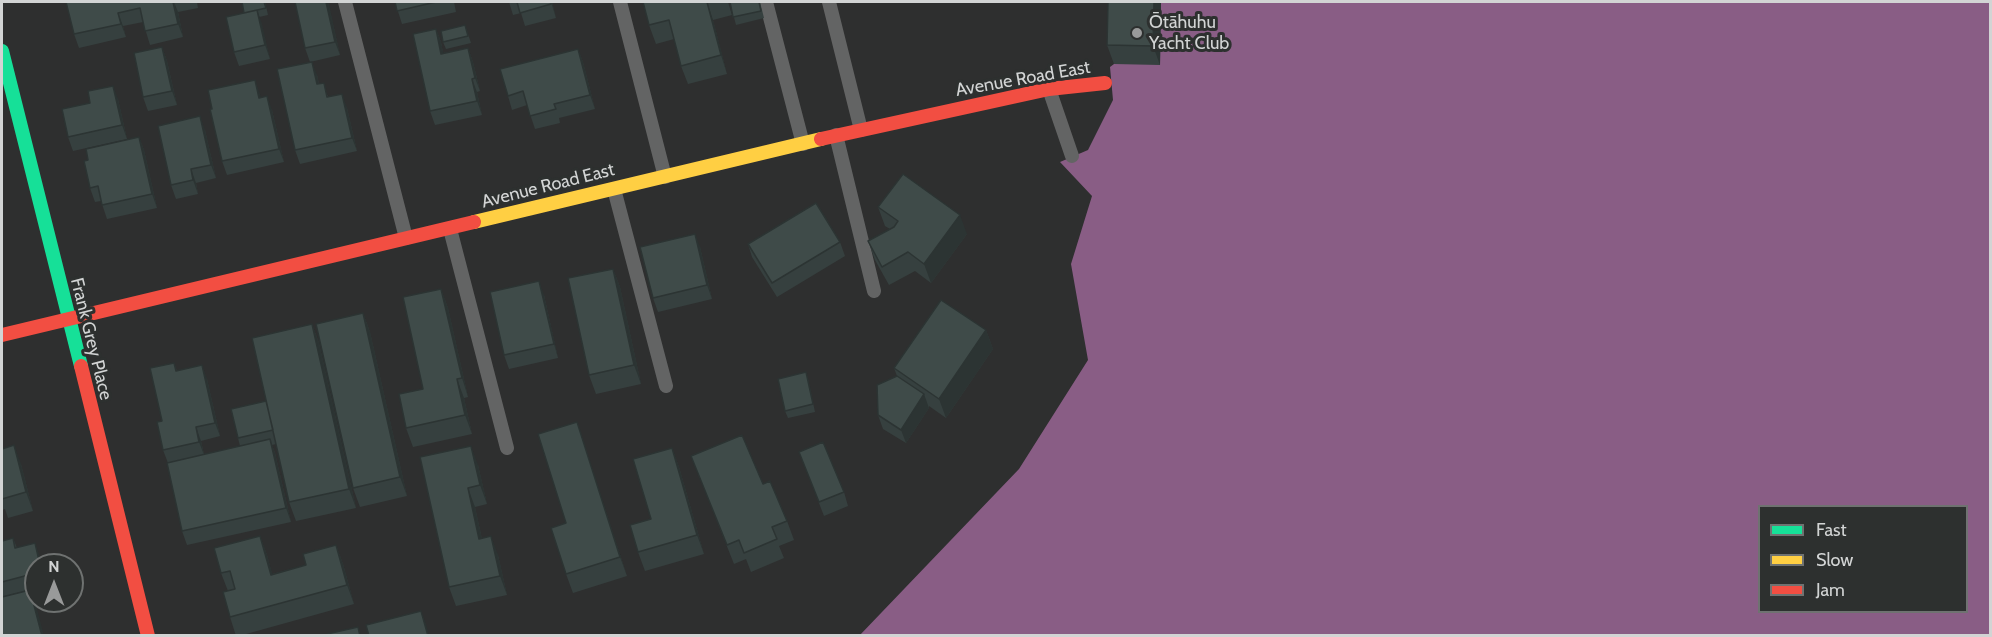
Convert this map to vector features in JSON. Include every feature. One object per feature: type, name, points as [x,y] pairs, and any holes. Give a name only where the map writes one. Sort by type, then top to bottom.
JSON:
[{"type":"street","name":"Frank Grey Place","points":[[2,51],[148,636]]},
{"type":"street","name":"Avenue Road East","points":[[2,335],[836,135],[1049,89],[1106,83]]},
{"type":"lane","points":[[345,2],[406,239]]},
{"type":"lane","points":[[620,2],[665,177]]},
{"type":"lane","points":[[766,2],[803,144]]},
{"type":"lane","points":[[829,2],[861,131]]},
{"type":"lane","points":[[1049,89],[1072,156]]},
{"type":"lane","points":[[836,135],[873,291]]},
{"type":"lane","points":[[614,189],[666,386]]},
{"type":"lane","points":[[450,229],[507,448]]},
{"type":"shaded area","points":[[1115,2],[1990,2],[1990,635],[859,636],[1019,469],[1088,360],[1071,264],[1092,196],[1060,162],[1088,150],[1113,100],[1110,67],[1114,64]]},
{"type":"building","points":[[66,2],[173,2],[178,24],[145,31],[140,8],[118,13],[121,24],[74,34]]},
{"type":"building","points":[[242,2],[264,2],[266,8],[244,13]]},
{"type":"building","points":[[295,2],[326,2],[335,42],[305,48]]},
{"type":"building","points":[[395,2],[436,2],[397,11]]},
{"type":"building","points":[[517,2],[551,2],[551,4],[520,13]]},
{"type":"building","points":[[643,2],[707,2],[721,55],[681,66],[669,20],[649,25]]},
{"type":"building","points":[[730,2],[759,2],[761,11],[733,17]]},
{"type":"building","points":[[1108,2],[1154,2],[1153,46],[1107,45]]},
{"type":"building","points":[[257,10],[265,45],[234,52],[226,17]]},
{"type":"building","points":[[465,25],[468,36],[443,42],[441,31]]},
{"type":"building","points":[[436,29],[441,54],[468,48],[475,78],[472,79],[477,101],[430,111],[413,34]]},
{"type":"building","points":[[162,47],[172,91],[143,97],[134,53]]},
{"type":"building","points":[[578,49],[590,95],[554,104],[556,109],[530,116],[523,91],[508,96],[500,69]]},
{"type":"building","points":[[312,62],[317,84],[324,83],[327,97],[342,94],[352,138],[295,150],[277,69]]},
{"type":"building","points":[[255,80],[259,98],[267,96],[279,149],[222,161],[208,90]]},
{"type":"building","points":[[113,86],[122,125],[68,137],[62,109],[90,103],[88,91]]},
{"type":"building","points":[[200,116],[211,165],[191,169],[193,180],[171,185],[158,126]]},
{"type":"building","points":[[139,137],[152,194],[102,205],[98,186],[90,188],[84,161],[88,160],[86,149]]},
{"type":"building","points":[[903,174],[960,215],[924,264],[908,252],[882,267],[868,241],[894,227],[898,221],[878,207]]},
{"type":"building","points":[[816,203],[840,242],[772,283],[748,244]]},
{"type":"building","points":[[695,234],[707,285],[653,298],[640,247]]},
{"type":"building","points":[[613,269],[634,365],[589,375],[568,278]]},
{"type":"building","points":[[539,281],[554,344],[504,355],[490,292]]},
{"type":"building","points":[[441,289],[462,378],[457,379],[465,415],[406,428],[399,394],[423,389],[403,297]]},
{"type":"building","points":[[941,300],[986,330],[939,399],[894,368]]},
{"type":"building","points":[[363,313],[400,477],[353,488],[316,324]]},
{"type":"building","points":[[312,324],[349,489],[289,502],[252,338]]},
{"type":"building","points":[[174,363],[176,371],[202,365],[215,423],[196,427],[199,442],[163,450],[157,422],[162,421],[150,368]]},
{"type":"building","points":[[806,372],[813,404],[785,411],[778,379]]},
{"type":"building","points":[[897,376],[924,394],[901,430],[878,415],[877,385]]},
{"type":"building","points":[[266,401],[273,430],[238,438],[231,409]]},
{"type":"building","points":[[577,422],[620,557],[566,574],[551,528],[566,523],[538,434]]},
{"type":"building","points":[[742,435],[763,484],[770,481],[787,521],[772,527],[777,539],[744,553],[739,540],[727,545],[691,456]]},
{"type":"building","points":[[270,439],[286,508],[182,531],[167,463]]},
{"type":"building","points":[[823,442],[844,492],[819,502],[799,452]]},
{"type":"building","points":[[14,445],[26,492],[2,499],[2,449]]},
{"type":"building","points":[[471,446],[480,485],[468,488],[479,539],[491,536],[500,576],[449,587],[420,457]]},
{"type":"building","points":[[672,448],[697,535],[638,552],[630,525],[651,519],[633,459]]},
{"type":"building","points":[[260,536],[271,575],[306,565],[303,554],[336,545],[347,585],[230,617],[223,592],[235,589],[230,571],[221,573],[214,548]]},
{"type":"building","points":[[13,538],[15,548],[35,543],[37,553],[24,553],[24,576],[2,582],[2,541]]},
{"type":"building","points":[[24,592],[24,613],[36,613],[42,636],[2,636],[2,597]]},
{"type":"building","points":[[421,611],[428,636],[369,636],[366,625]]},
{"type":"building","points":[[358,627],[360,636],[327,636],[327,634]]},
{"type":"traffic: fast","points":[[2,51],[81,366]]},
{"type":"traffic: slow","points":[[474,222],[821,139]]},
{"type":"traffic: jam","points":[[821,139],[1049,89],[1105,83]]},
{"type":"traffic: jam","points":[[2,335],[474,222]]},
{"type":"traffic: jam","points":[[81,366],[148,636]]},
{"type":"place","name":"Ōtāhuhu Yacht Club","points":[[1137,33]]}]
